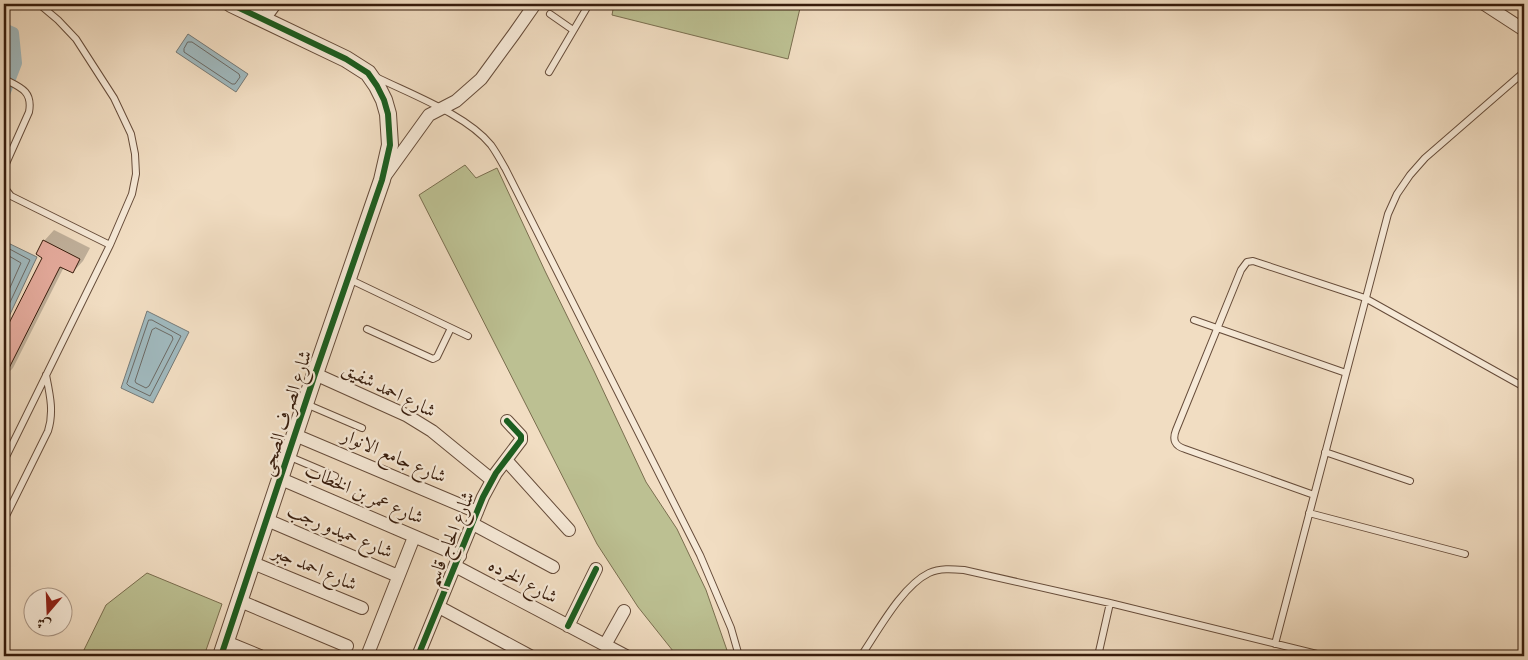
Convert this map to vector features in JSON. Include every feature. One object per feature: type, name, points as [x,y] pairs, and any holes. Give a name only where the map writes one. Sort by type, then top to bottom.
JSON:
[{"type":"street","points":[[231,4],[346,59],[368,74]]},
{"type":"street","points":[[264,19],[275,4]]},
{"type":"street","points":[[382,180],[429,115],[469,91],[481,79],[535,4]]},
{"type":"street","points":[[1484,4],[1524,30]]},
{"type":"street","name":"شارع الصرف الصحى","points":[[223,649],[281,479],[314,374],[382,180],[390,145],[388,114],[377,86],[368,74]]},
{"type":"street","name":"شارع احمد شفيق","points":[[314,374],[406,415],[432,431],[492,480]]},
{"type":"street","name":"شارع الحاج قاسم","points":[[420,655],[492,480],[521,440],[521,436],[507,421]]},
{"type":"street","name":"شارع جامع الانوار","points":[[295,435],[475,518],[553,566]]},
{"type":"street","points":[[506,460],[569,530]]},
{"type":"street","name":"شارع عمر بن الخطاب","points":[[281,479],[414,537],[458,561]]},
{"type":"street","name":"شارع حميدو رجب","points":[[267,520],[398,576]]},
{"type":"street","points":[[367,656],[414,537]]},
{"type":"street","name":"شارع الخرده","points":[[458,561],[568,626],[626,656]]},
{"type":"street","name":"شارع احمد جبر","points":[[253,563],[362,608]]},
{"type":"street","points":[[568,626],[596,569]]},
{"type":"street","points":[[240,601],[347,646]]},
{"type":"street","points":[[439,607],[530,656]]},
{"type":"street","points":[[605,645],[624,611]]},
{"type":"street","points":[[223,649],[260,656]]},
{"type":"lane","points":[[4,461],[110,245],[132,194],[136,174],[136,154],[131,134],[114,98],[76,39],[39,4]]},
{"type":"lane","points":[[549,72],[589,4]]},
{"type":"lane","points":[[550,14],[573,30]]},
{"type":"lane","points":[[1275,644],[1388,214],[1397,194],[1425,158],[1524,72]]},
{"type":"lane","points":[[368,74],[441,109],[474,129],[490,145],[506,168],[700,555],[731,628],[739,656]]},
{"type":"lane","points":[[4,79],[22,88],[29,99],[30,106],[4,168]]},
{"type":"lane","points":[[4,187],[11,196],[110,245]]},
{"type":"lane","points":[[1314,495],[1179,447],[1175,442],[1176,430],[1243,266],[1247,262],[1252,261],[1365,298],[1524,387]]},
{"type":"lane","points":[[348,278],[468,336]]},
{"type":"lane","points":[[1194,320],[1346,373]]},
{"type":"lane","points":[[367,329],[433,359],[437,356],[451,328]]},
{"type":"lane","points":[[4,520],[48,431],[51,421],[51,403],[46,375]]},
{"type":"lane","points":[[305,404],[362,428]]},
{"type":"lane","points":[[1325,452],[1410,481]]},
{"type":"lane","points":[[288,456],[335,476]]},
{"type":"lane","points":[[1309,513],[1465,554]]},
{"type":"lane","points":[[861,656],[905,593],[916,581],[931,572],[947,568],[964,570],[1110,603],[1325,656]]},
{"type":"lane","points":[[1098,656],[1110,603]]},
{"type":"green space","points":[[614,4],[801,4],[788,59],[612,15]]},
{"type":"green space","points":[[465,165],[476,178],[497,168],[646,482],[677,529],[706,590],[729,656],[677,656],[638,607],[597,544],[419,195]]},
{"type":"green space","points":[[147,573],[222,604],[204,656],[81,656],[106,605]]},
{"type":"water","points":[[188,34],[248,74],[236,92],[176,52]]},
{"type":"water","points":[[4,241],[37,257],[4,327]]},
{"type":"water","points":[[147,311],[189,332],[153,403],[121,388]]},
{"type":"building","points":[[43,240],[80,259],[73,273],[60,267],[4,378],[4,333],[42,258],[36,254]]},
{"type":"waterway","points":[[4,29],[13,33],[16,63],[4,94]]},
{"type":"cycle path","points":[[221,656],[382,180],[390,145],[388,114],[384,100],[368,73],[346,59],[231,4]]},
{"type":"cycle path","points":[[418,656],[483,497],[496,473],[521,440],[521,436],[507,421]]},
{"type":"cycle path","points":[[568,626],[596,569]]}]
